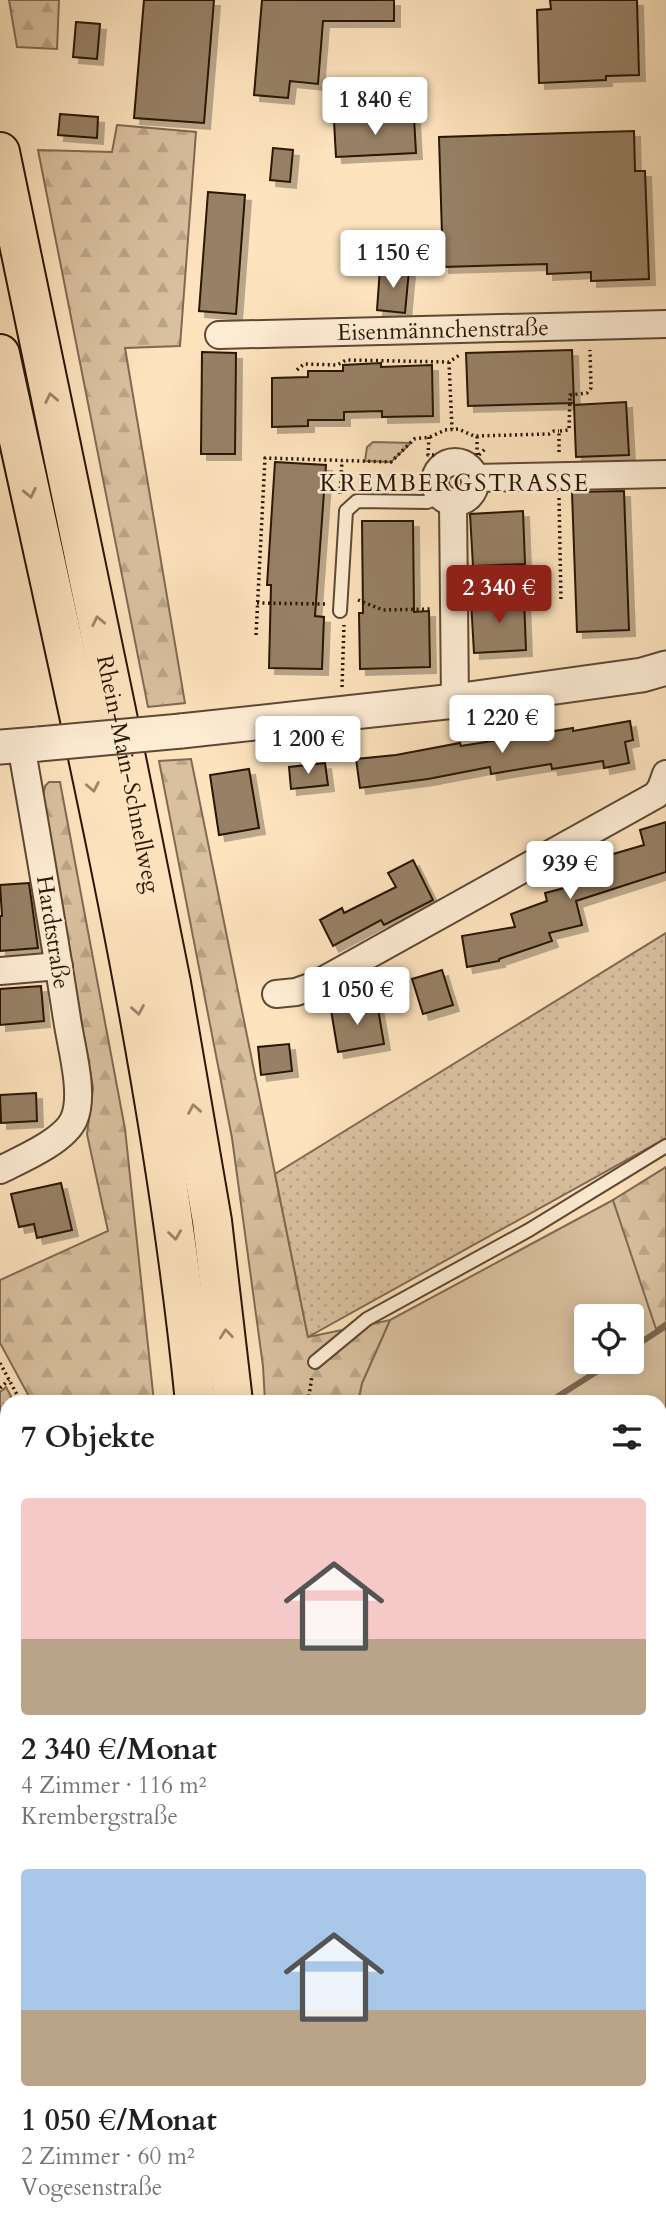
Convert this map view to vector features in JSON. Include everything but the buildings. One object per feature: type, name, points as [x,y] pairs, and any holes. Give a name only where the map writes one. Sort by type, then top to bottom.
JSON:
[{"type":"highway","name":"Rhein-Main-Schnellweg","points":[[0,152],[173,996],[212,1221],[232,1395]]},
{"type":"highway","name":"Rhein-Main-Schnellweg","points":[[0,354],[134,989],[175,1228],[194,1395]]},
{"type":"street","name":"Eisenmännchenstraße","points":[[219,335],[666,324]]},
{"type":"street","points":[[439,457],[462,463],[473,471],[475,478],[474,491],[466,500],[447,500],[437,491],[435,481],[439,457]]},
{"type":"street","points":[[475,478],[666,474]]},
{"type":"street","points":[[447,500],[454,608],[455,701]]},
{"type":"street","points":[[20,745],[181,731],[455,701],[642,675],[666,668]]},
{"type":"street","name":"Hardtstraße","points":[[0,1170],[68,1129],[74,1119],[78,1093],[59,966],[20,745]]},
{"type":"street","points":[[276,993],[296,992],[313,986],[656,795],[666,774]]},
{"type":"street","points":[[0,971],[59,966]]},
{"type":"lane","points":[[340,607],[346,511],[357,501],[447,500]]},
{"type":"lane","points":[[315,1362],[367,1319],[530,1230],[666,1146]]},
{"type":"path","points":[[559,443],[559,431],[569,430],[570,395],[587,393],[590,388],[589,327]]},
{"type":"path","points":[[297,370],[304,364],[337,365],[346,360],[449,362],[469,349]]},
{"type":"path","points":[[449,362],[452,429]]},
{"type":"path","points":[[477,436],[478,448]]},
{"type":"path","points":[[429,437],[428,454],[439,457]]},
{"type":"path","points":[[559,476],[561,601]]},
{"type":"path","points":[[358,589],[358,601],[383,610],[454,608]]},
{"type":"path","points":[[257,603],[340,607]]},
{"type":"path","points":[[395,603],[395,610]]},
{"type":"path","points":[[308,1395],[315,1362]]},
{"type":"path","points":[[0,1363],[17,1395]]},
{"type":"path","points":[[0,1388],[9,1380]]},
{"type":"green space","points":[[9,0],[59,0],[57,49],[17,47]]},
{"type":"green space","points":[[117,125],[196,132],[180,346],[125,348],[185,703],[148,707],[38,150],[112,152]]},
{"type":"green space","points":[[373,442],[411,443],[391,462],[365,461],[367,447]]},
{"type":"green space","points":[[191,759],[308,1337],[390,1320],[362,1383],[359,1395],[265,1395],[232,1138],[159,761]]},
{"type":"green space","points":[[49,782],[60,782],[125,1129],[153,1395],[28,1395],[0,1343],[0,1280],[108,1231],[87,1134],[93,1088],[43,797],[45,786]]},
{"type":"green space","points":[[666,933],[666,1138],[308,1337],[275,1174]]},
{"type":"green space","points":[[666,1167],[666,1322],[656,1329],[613,1200]]},
{"type":"green space","points":[[613,1200],[658,1333],[666,1328],[666,1395],[359,1395],[362,1383],[390,1320]]},
{"type":"green space","points":[[6,1387],[10,1395],[0,1395]]},
{"type":"waterway","points":[[644,1340],[666,1326]]},
{"type":"waterway","points":[[560,1395],[593,1374]]},
{"type":"district","name":"KREMBERGSTRASSE","points":[[455,483]]}]
